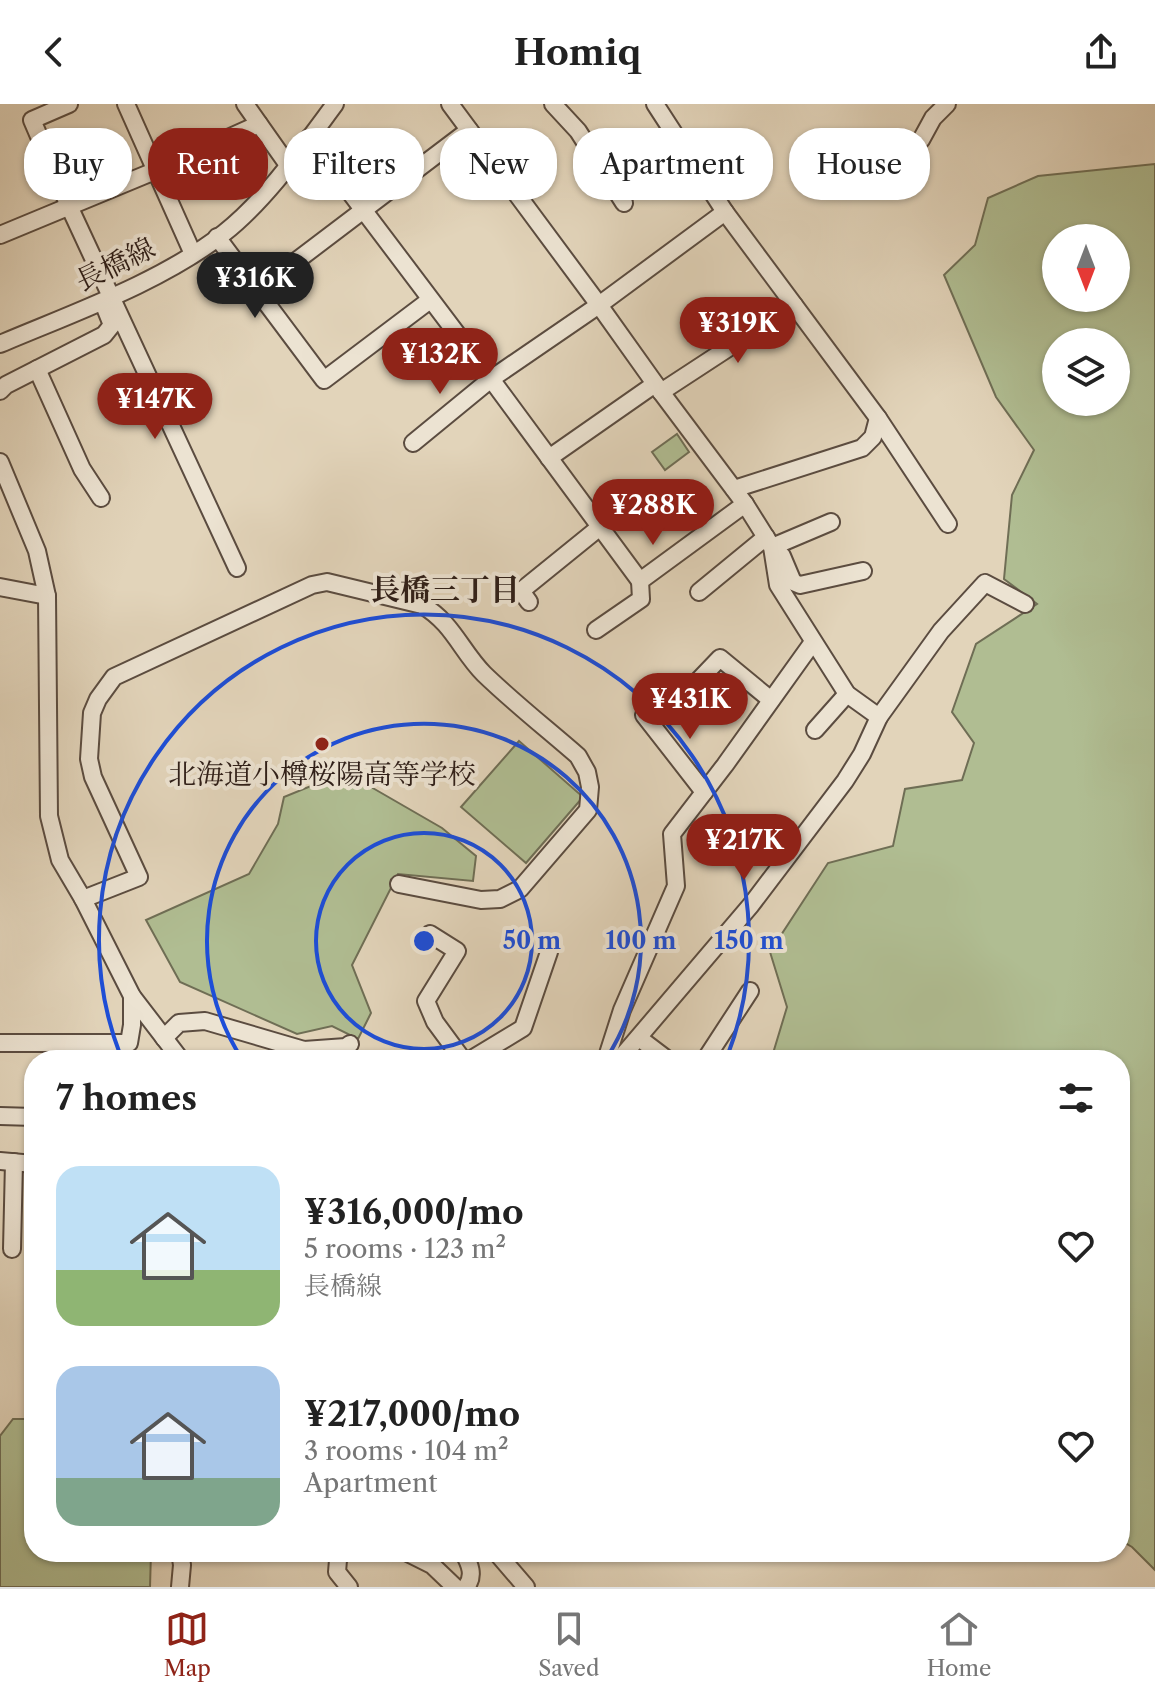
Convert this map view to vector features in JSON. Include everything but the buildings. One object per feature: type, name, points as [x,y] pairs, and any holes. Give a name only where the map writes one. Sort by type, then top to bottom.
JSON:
[{"type":"street","points":[[69,104],[32,120],[106,298],[237,568]]},
{"type":"street","points":[[126,104],[148,151]]},
{"type":"street","name":"長橋線","points":[[317,128],[335,104]]},
{"type":"street","points":[[450,104],[468,128]]},
{"type":"street","points":[[553,104],[578,131],[624,203]]},
{"type":"street","points":[[655,104],[725,212],[878,418],[948,524]]},
{"type":"street","points":[[928,128],[947,104]]},
{"type":"street","points":[[228,128],[255,112],[284,159]]},
{"type":"street","points":[[258,290],[440,151]]},
{"type":"street","name":"長橋線","points":[[0,344],[159,274],[193,254],[254,203],[284,169]]},
{"type":"street","points":[[0,235],[148,174]]},
{"type":"street","points":[[170,200],[193,254]]},
{"type":"street","points":[[354,200],[640,581],[641,599],[596,630]]},
{"type":"street","points":[[521,200],[745,504],[769,542],[782,556],[793,582],[800,585],[863,571]]},
{"type":"street","points":[[413,443],[491,379],[599,305],[725,212]]},
{"type":"street","points":[[217,237],[324,380],[430,300]]},
{"type":"street","points":[[0,391],[6,385],[104,335],[112,325],[106,298]]},
{"type":"street","points":[[549,458],[794,305]]},
{"type":"street","points":[[37,369],[82,469],[101,498]]},
{"type":"street","points":[[734,489],[862,448],[873,437],[878,418]]},
{"type":"street","points":[[0,462],[37,551],[47,596],[49,816],[60,860],[132,996],[173,1050]]},
{"type":"street","points":[[640,581],[745,504]]},
{"type":"street","points":[[699,592],[769,542],[831,522]]},
{"type":"street","points":[[529,602],[521,591],[600,527]]},
{"type":"street","points":[[769,542],[778,585],[813,642],[847,694],[879,717]]},
{"type":"street","points":[[83,899],[139,877],[93,777],[89,759],[92,713],[114,677],[312,585],[327,582],[422,605],[436,613],[483,672],[578,756],[587,772],[590,787],[588,810],[520,889],[500,899],[481,900],[399,884]]},
{"type":"street","points":[[628,1050],[751,905],[845,781],[879,717],[941,631],[985,583],[1025,604]]},
{"type":"street","points":[[0,587],[47,596]]},
{"type":"street","points":[[609,1050],[622,1010],[676,886],[672,834],[813,642]]},
{"type":"street","points":[[698,681],[720,658],[771,700]]},
{"type":"street","points":[[815,730],[847,694]]},
{"type":"street","points":[[644,715],[704,792]]},
{"type":"street","points":[[430,934],[457,951],[426,1001],[435,1022],[456,1050]]},
{"type":"street","points":[[487,1050],[523,1028],[549,952]]},
{"type":"street","points":[[712,1050],[750,991]]},
{"type":"street","points":[[0,1043],[129,1043],[132,996]]},
{"type":"street","points":[[164,1038],[179,1023],[205,1021],[304,1050],[346,1047],[350,1044]]},
{"type":"street","points":[[639,1038],[655,1050]]},
{"type":"street","points":[[0,1116],[24,1117]]},
{"type":"street","points":[[7,1162],[12,1249]]},
{"type":"street","points":[[180,1587],[182,1562]]},
{"type":"street","points":[[338,1562],[337,1572],[349,1587]]},
{"type":"street","points":[[426,1562],[455,1587]]},
{"type":"street","points":[[466,1587],[471,1570],[467,1562]]},
{"type":"street","points":[[505,1562],[526,1587]]},
{"type":"green space","points":[[1155,164],[1155,1570],[1130,1546],[1130,1050],[774,1050],[787,1007],[770,952],[828,863],[893,846],[905,789],[962,780],[974,743],[952,712],[976,644],[1037,604],[1004,579],[1012,495],[1034,450],[996,397],[944,275],[975,245],[988,198],[1038,176]]},
{"type":"green space","points":[[677,434],[689,452],[665,470],[652,452]]},
{"type":"green space","points":[[519,741],[583,797],[526,863],[461,807]]},
{"type":"green space","points":[[345,772],[442,828],[476,856],[473,881],[398,874],[352,965],[371,1013],[358,1039],[332,1026],[297,1034],[180,982],[146,920],[249,874],[278,824],[284,797]]},
{"type":"green space","points":[[13,1419],[24,1419],[24,1562],[151,1562],[150,1587],[0,1587],[0,1436]]},
{"type":"place","name":"北海道小樽桜陽高等学校","points":[[322,744]]},
{"type":"district","name":"長橋三丁目","points":[[445,589]]}]
